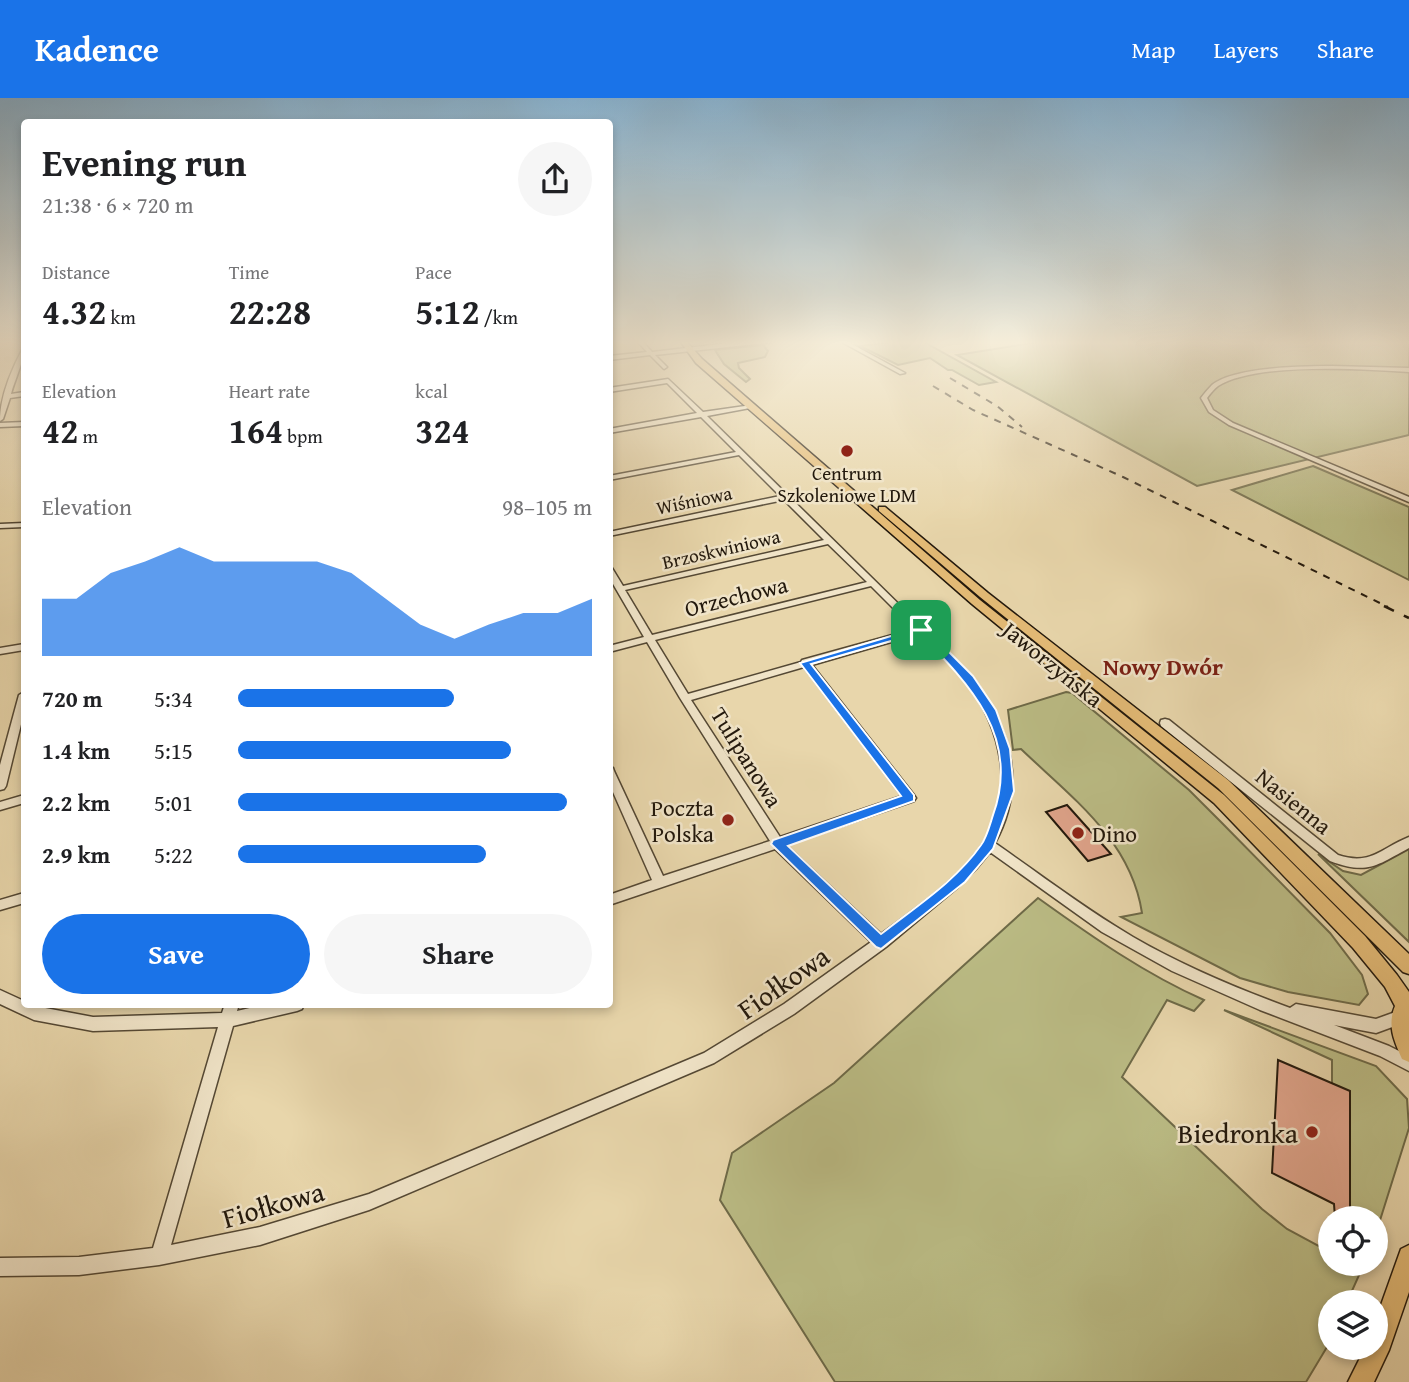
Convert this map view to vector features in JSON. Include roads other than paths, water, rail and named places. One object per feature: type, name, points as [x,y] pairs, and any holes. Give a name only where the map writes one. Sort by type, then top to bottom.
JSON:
[{"type":"main road","name":"Jaworzyńska","points":[[745,401],[976,603],[1219,799],[1359,942],[1391,981],[1405,1008],[1401,1031],[1409,1052]]},
{"type":"main road","name":"Jaworzyńska","points":[[757,401],[975,587],[1223,784],[1409,966]]},
{"type":"main road","points":[[1361,1382],[1377,1350],[1409,1257]]},
{"type":"street","points":[[6,401],[0,422],[21,424]]},
{"type":"street","name":"Fiołkowa","points":[[0,1267],[79,1266],[159,1256],[260,1236],[369,1202],[709,1058],[755,1033],[881,943],[961,878],[989,845],[1008,791],[1008,770],[998,728],[982,695],[921,630],[688,401]]},
{"type":"street","points":[[1206,401],[1211,411],[1231,424],[1409,500]]},
{"type":"street","points":[[613,430],[750,406]]},
{"type":"street","points":[[613,477],[741,453]]},
{"type":"street","name":"Wiśniowa","points":[[613,533],[786,497]]},
{"type":"street","points":[[0,526],[21,525]]},
{"type":"street","name":"Brzoskwiniowa","points":[[620,589],[830,541]]},
{"type":"street","name":"Tulipanowa","points":[[613,577],[685,698],[778,844],[881,943]]},
{"type":"street","name":"Orzechowa","points":[[613,648],[873,583]]},
{"type":"street","points":[[685,698],[921,630]]},
{"type":"street","points":[[0,652],[21,648]]},
{"type":"street","points":[[613,899],[909,798],[805,663]]},
{"type":"street","name":"Nasienna","points":[[1165,723],[1334,858],[1353,866],[1368,864],[1409,842]]},
{"type":"street","points":[[0,786],[20,730]]},
{"type":"street","points":[[613,791],[660,883]]},
{"type":"street","points":[[0,806],[21,800]]},
{"type":"street","points":[[989,845],[1096,921],[1145,951],[1212,984],[1272,1006],[1409,1064]]},
{"type":"street","points":[[0,905],[21,899]]},
{"type":"street","points":[[0,997],[21,1007]]},
{"type":"street","points":[[1272,1006],[1376,1026],[1405,1008]]},
{"type":"street","points":[[23,1008],[34,1013],[93,1024],[264,1008]]},
{"type":"street","points":[[159,1256],[230,1012]]},
{"type":"railway","points":[[958,401],[1123,477],[1388,607]]},
{"type":"railway","points":[[988,401],[1022,427]]},
{"type":"railway","points":[[1384,606],[1409,618]]},
{"type":"place","name":"Centrum Szkoleniowe LDM","points":[[847,451]]},
{"type":"place","name":"Poczta Polska","points":[[728,820]]},
{"type":"place","name":"Dino","points":[[1078,833]]},
{"type":"place","name":"Biedronka","points":[[1312,1132]]},
{"type":"district","name":"Nowy Dwór","points":[[1163,666]]}]
